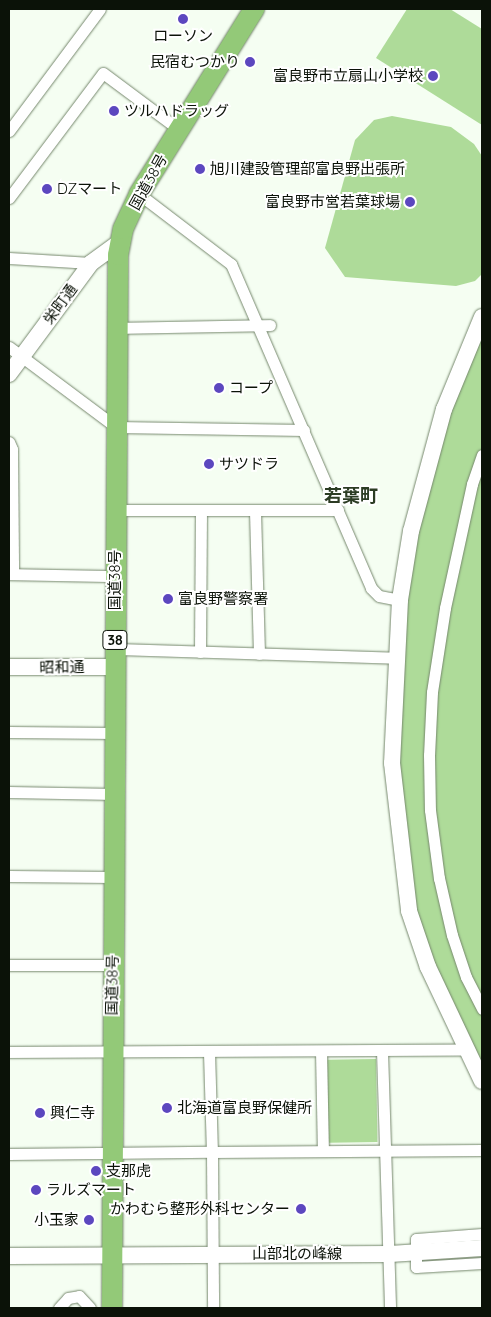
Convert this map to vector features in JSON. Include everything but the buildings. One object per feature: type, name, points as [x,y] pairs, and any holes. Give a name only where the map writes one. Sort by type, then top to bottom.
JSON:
[{"type":"highway","name":"国道38号","points":[[112,1308],[112,877],[115,794],[116,427],[120,242],[139,194],[252,10]]},
{"type":"street","points":[[9,131],[100,9]]},
{"type":"street","points":[[9,198],[103,73],[178,130]]},
{"type":"street","points":[[139,194],[231,264],[265,327],[304,430],[371,588],[379,596],[400,600]]},
{"type":"street","name":"栄町通","points":[[9,374],[15,352],[91,263],[120,242]]},
{"type":"street","points":[[9,258],[91,263]]},
{"type":"street","points":[[475,324],[444,409],[411,531],[400,600],[392,763],[409,911],[428,967],[465,1050],[482,1081]]},
{"type":"street","points":[[118,328],[265,327]]},
{"type":"street","points":[[15,352],[116,427],[304,430]]},
{"type":"street","points":[[9,442],[12,449],[11,574],[115,576]]},
{"type":"street","points":[[482,455],[472,484],[445,608],[432,692],[429,773],[430,810],[439,878],[452,936],[466,976],[482,1009]]},
{"type":"street","points":[[116,510],[338,510]]},
{"type":"street","points":[[200,652],[202,510]]},
{"type":"street","points":[[255,511],[259,654]]},
{"type":"street","points":[[115,658],[200,652],[398,658]]},
{"type":"street","name":"昭和通","points":[[9,667],[115,658]]},
{"type":"street","points":[[9,732],[115,733]]},
{"type":"street","points":[[9,792],[115,794]]},
{"type":"street","points":[[9,876],[112,877]]},
{"type":"street","points":[[9,965],[112,965]]},
{"type":"street","points":[[9,1052],[465,1050]]},
{"type":"street","points":[[321,1051],[323,1151]]},
{"type":"street","points":[[382,1051],[390,1308]]},
{"type":"street","points":[[209,1052],[213,1308]]},
{"type":"street","points":[[9,1154],[111,1151],[482,1150]]},
{"type":"street","points":[[482,1234],[416,1240],[416,1267],[482,1263]]},
{"type":"street","name":"山部北の峰線","points":[[9,1256],[389,1254],[482,1248]]},
{"type":"street","points":[[59,1308],[68,1298],[79,1296],[90,1308]]},
{"type":"green space","points":[[407,9],[450,9],[482,29],[482,125],[376,58]]},
{"type":"green space","name":"富良野市営若葉球場","points":[[392,116],[451,127],[474,144],[482,156],[482,274],[475,281],[456,286],[345,277],[325,248],[355,140],[374,120]]},
{"type":"green space","points":[[482,317],[482,1081],[428,967],[395,803],[411,531]]},
{"type":"green space","points":[[376,1059],[377,1142],[328,1143],[327,1060]]},
{"type":"place","name":"ローソン","points":[[183,19]]},
{"type":"place","name":"民宿むつかり","points":[[250,62]]},
{"type":"place","name":"富良野市立扇山小学校","points":[[433,76]]},
{"type":"place","name":"ツルハドラッグ","points":[[114,111]]},
{"type":"place","name":"旭川建設管理部富良野出張所","points":[[200,169]]},
{"type":"place","name":"DZマート","points":[[47,189]]},
{"type":"place","name":"富良野市営若葉球場","points":[[410,202]]},
{"type":"place","name":"コープ","points":[[219,388]]},
{"type":"place","name":"サツドラ","points":[[209,464]]},
{"type":"place","name":"富良野警察署","points":[[168,599]]},
{"type":"place","name":"北海道富良野保健所","points":[[167,1108]]},
{"type":"place","name":"興仁寺","points":[[40,1113]]},
{"type":"place","name":"支那虎","points":[[96,1171]]},
{"type":"place","name":"ラルズマート","points":[[36,1190]]},
{"type":"place","name":"かわむら整形外科センター","points":[[301,1209]]},
{"type":"place","name":"小玉家","points":[[89,1220]]},
{"type":"district","name":"若葉町","points":[[351,496]]}]
